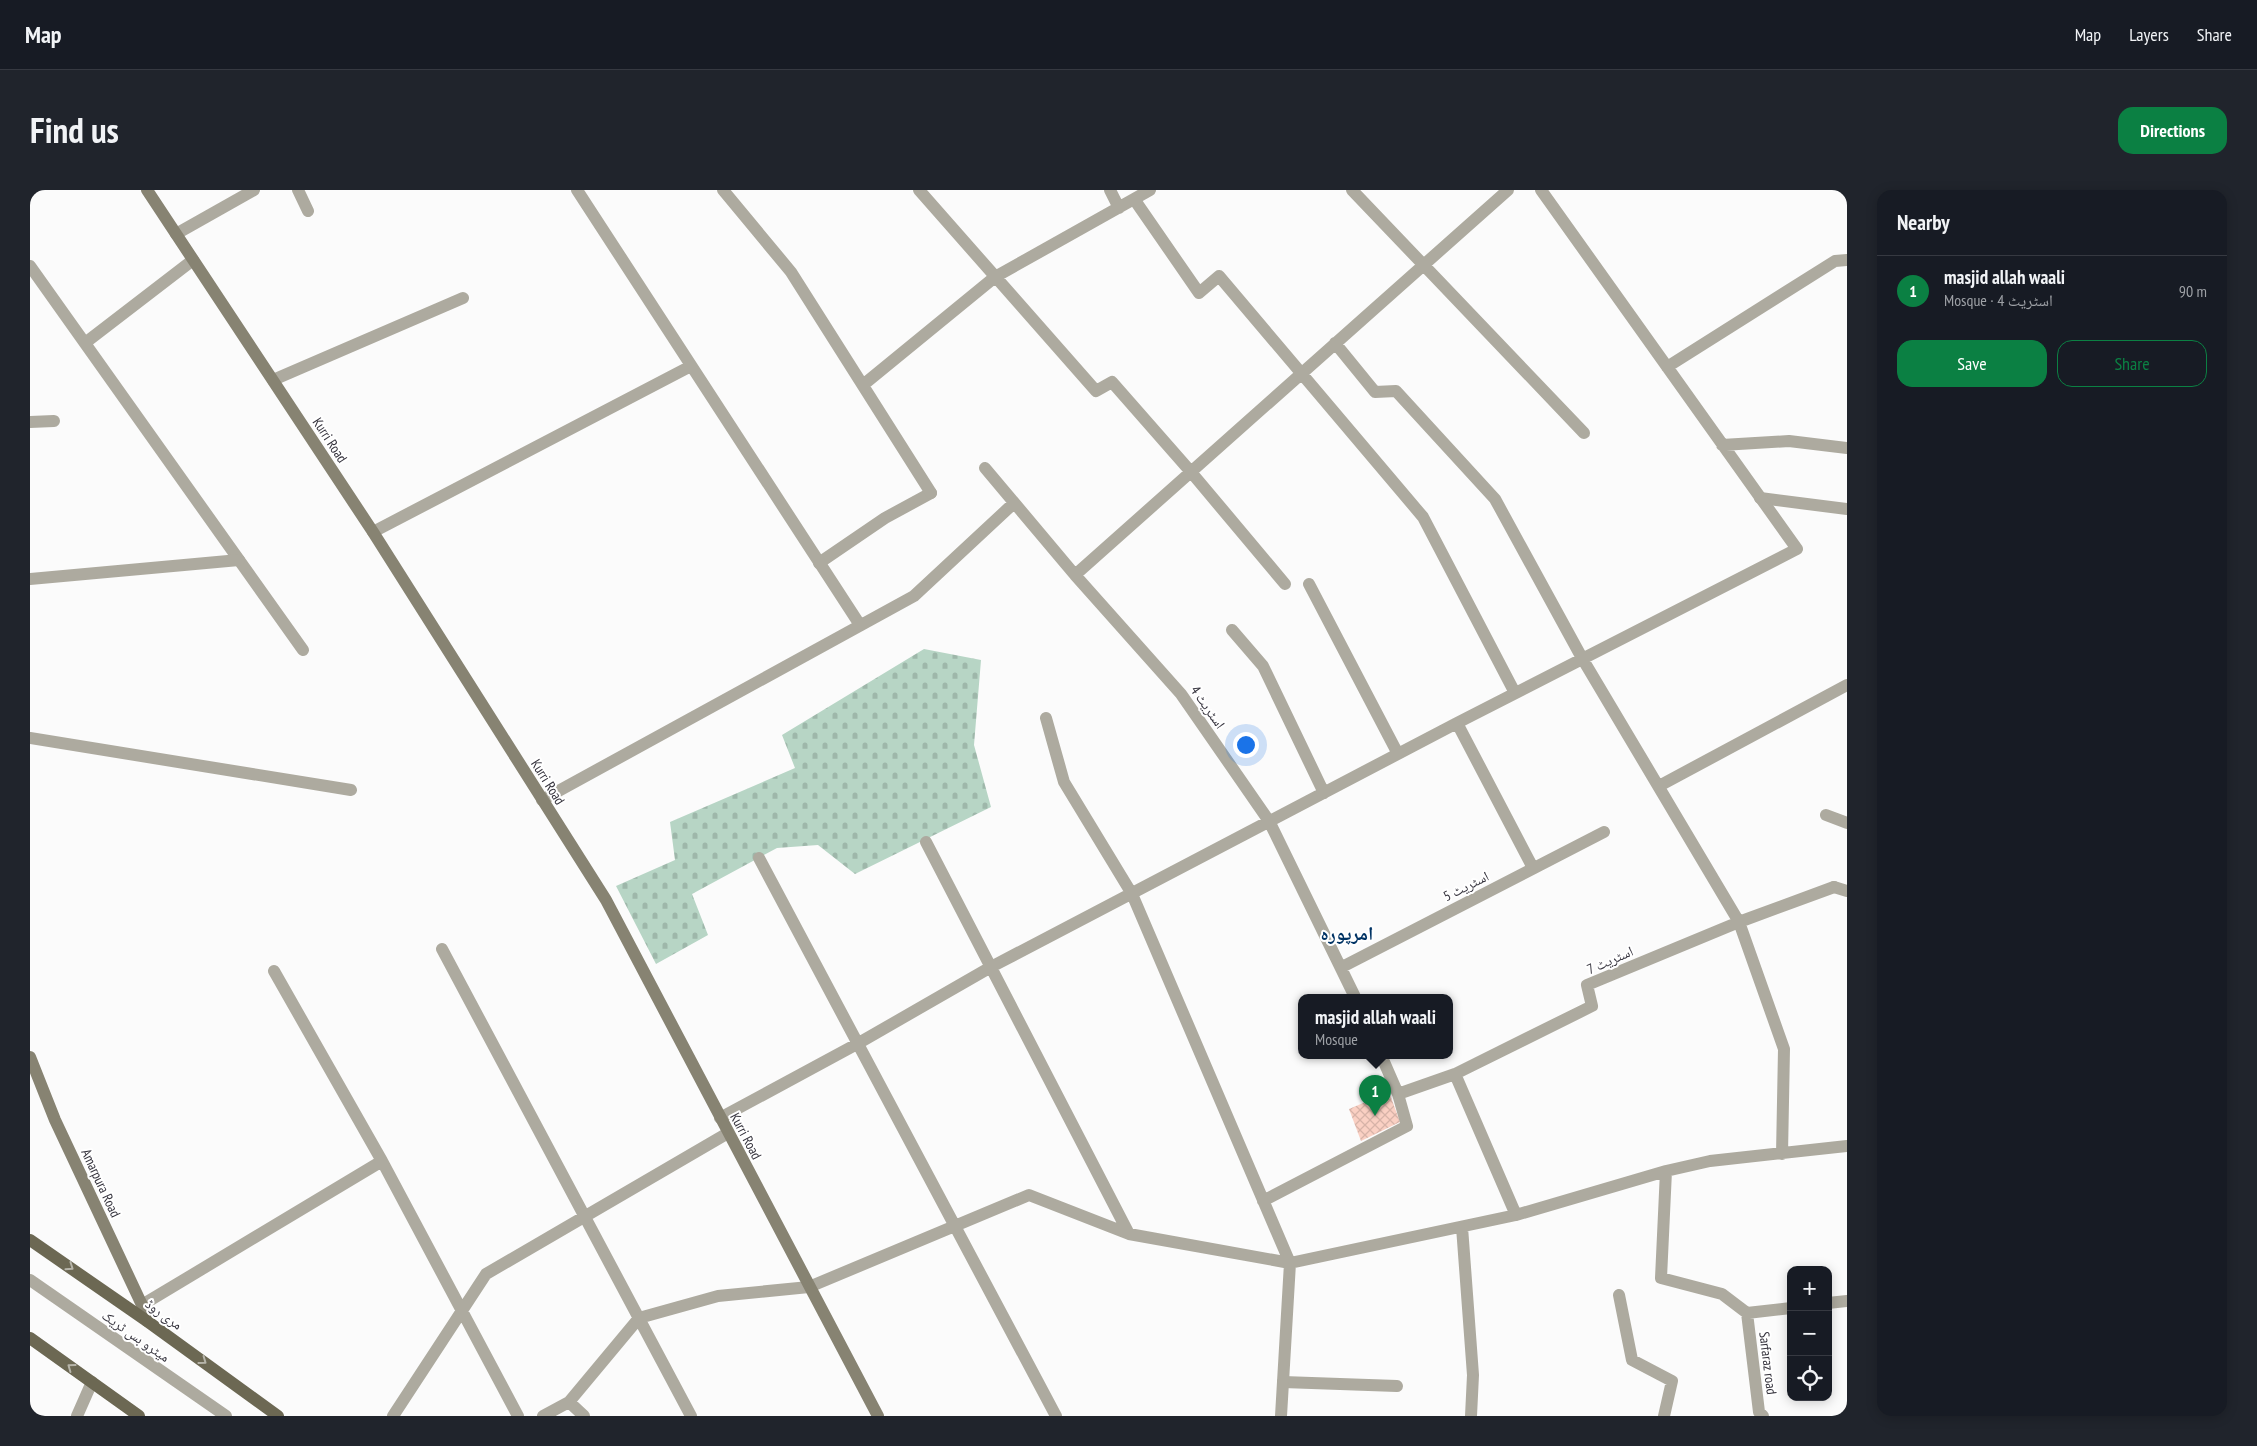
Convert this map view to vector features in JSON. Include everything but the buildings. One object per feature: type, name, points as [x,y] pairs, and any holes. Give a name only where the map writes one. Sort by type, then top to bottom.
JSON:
[{"type":"main road","name":"مری روڈ","points":[[30,1240],[147,1321],[278,1416]]},
{"type":"main road","points":[[30,1338],[139,1416]]},
{"type":"street","name":"Kurri Road","points":[[147,190],[373,532],[606,900],[878,1416]]},
{"type":"street","points":[[176,234],[254,190]]},
{"type":"street","points":[[298,190],[308,211]]},
{"type":"street","points":[[577,190],[860,625]]},
{"type":"street","points":[[723,190],[791,272],[931,493],[885,518],[819,563]]},
{"type":"street","points":[[919,190],[1096,391],[1112,382],[1285,584]]},
{"type":"street","points":[[1110,190],[1119,208]]},
{"type":"street","points":[[863,385],[995,276],[1150,190]]},
{"type":"street","points":[[1352,190],[1584,433]]},
{"type":"street","points":[[1075,575],[1508,190]]},
{"type":"street","points":[[720,1118],[857,1044],[991,967],[1582,658],[1797,549],[1541,190]]},
{"type":"street","points":[[1134,199],[1199,293],[1219,276],[1423,517],[1515,693]]},
{"type":"street","points":[[85,342],[194,260]]},
{"type":"street","points":[[1667,367],[1835,261],[1847,260]]},
{"type":"street","points":[[30,266],[304,650]]},
{"type":"street","points":[[273,380],[462,298]]},
{"type":"street","points":[[1335,343],[1375,392],[1396,391],[1495,499],[1582,658],[1660,786],[1739,922],[1784,1049],[1782,1154]]},
{"type":"street","points":[[373,532],[692,366]]},
{"type":"street","points":[[30,422],[54,420]]},
{"type":"street","points":[[1722,444],[1789,441],[1847,448]]},
{"type":"street","name":"اسٹریٹ 4","points":[[985,468],[1075,575],[1181,694],[1268,822],[1342,967],[1354,994]]},
{"type":"street","points":[[1760,498],[1847,509]]},
{"type":"street","points":[[542,800],[914,596],[1014,503]]},
{"type":"street","points":[[30,579],[239,560]]},
{"type":"street","points":[[1309,584],[1398,754]]},
{"type":"street","points":[[1232,630],[1263,666],[1324,793]]},
{"type":"street","points":[[1660,786],[1847,685]]},
{"type":"street","points":[[1046,718],[1064,782],[1132,894],[1290,1263],[1281,1416]]},
{"type":"street","points":[[1457,724],[1534,868]]},
{"type":"street","points":[[30,738],[351,790]]},
{"type":"street","points":[[1826,815],[1847,823]]},
{"type":"street","name":"اسٹریٹ 5","points":[[1342,967],[1604,832]]},
{"type":"street","points":[[926,842],[1129,1234]]},
{"type":"street","points":[[759,858],[1056,1416]]},
{"type":"street","name":"اسٹریٹ 7","points":[[1398,1094],[1455,1074],[1592,1006],[1587,985],[1739,922],[1834,887],[1847,890]]},
{"type":"street","points":[[442,949],[691,1416]]},
{"type":"street","points":[[274,971],[382,1161],[518,1416]]},
{"type":"street","name":"Amarpura Road","points":[[30,1057],[56,1120],[142,1304],[147,1321]]},
{"type":"street","points":[[1263,1201],[1407,1126],[1398,1094],[1383,1059]]},
{"type":"street","points":[[1455,1074],[1516,1215]]},
{"type":"street","points":[[393,1416],[486,1274],[728,1133]]},
{"type":"street","points":[[543,1416],[569,1402],[639,1318],[718,1296],[809,1287],[1029,1196],[1129,1234],[1290,1263],[1516,1215],[1666,1171],[1710,1161],[1847,1146]]},
{"type":"street","points":[[142,1304],[382,1161]]},
{"type":"street","points":[[1666,1171],[1661,1278],[1722,1294],[1746,1313],[1787,1308]]},
{"type":"street","points":[[1462,1227],[1473,1375],[1471,1416]]},
{"type":"street","name":"میٹرو بس ٹریک","points":[[30,1280],[226,1416]]},
{"type":"street","points":[[1619,1295],[1632,1360],[1672,1381],[1664,1416]]},
{"type":"street","points":[[1832,1303],[1847,1301]]},
{"type":"street","name":"Sarfaraz road","points":[[1746,1313],[1759,1412],[1763,1416]]},
{"type":"street","points":[[77,1416],[92,1382]]},
{"type":"street","points":[[1283,1382],[1397,1386]]},
{"type":"street","points":[[569,1402],[584,1416]]},
{"type":"green space","points":[[924,649],[981,660],[974,745],[991,807],[855,874],[818,845],[777,848],[692,894],[708,935],[656,964],[616,886],[675,860],[670,822],[795,768],[782,735]]},
{"type":"place","name":"masjid allah waali","points":[[1375,1116]]},
{"type":"district","name":"امرپورہ","points":[[1347,933]]}]
